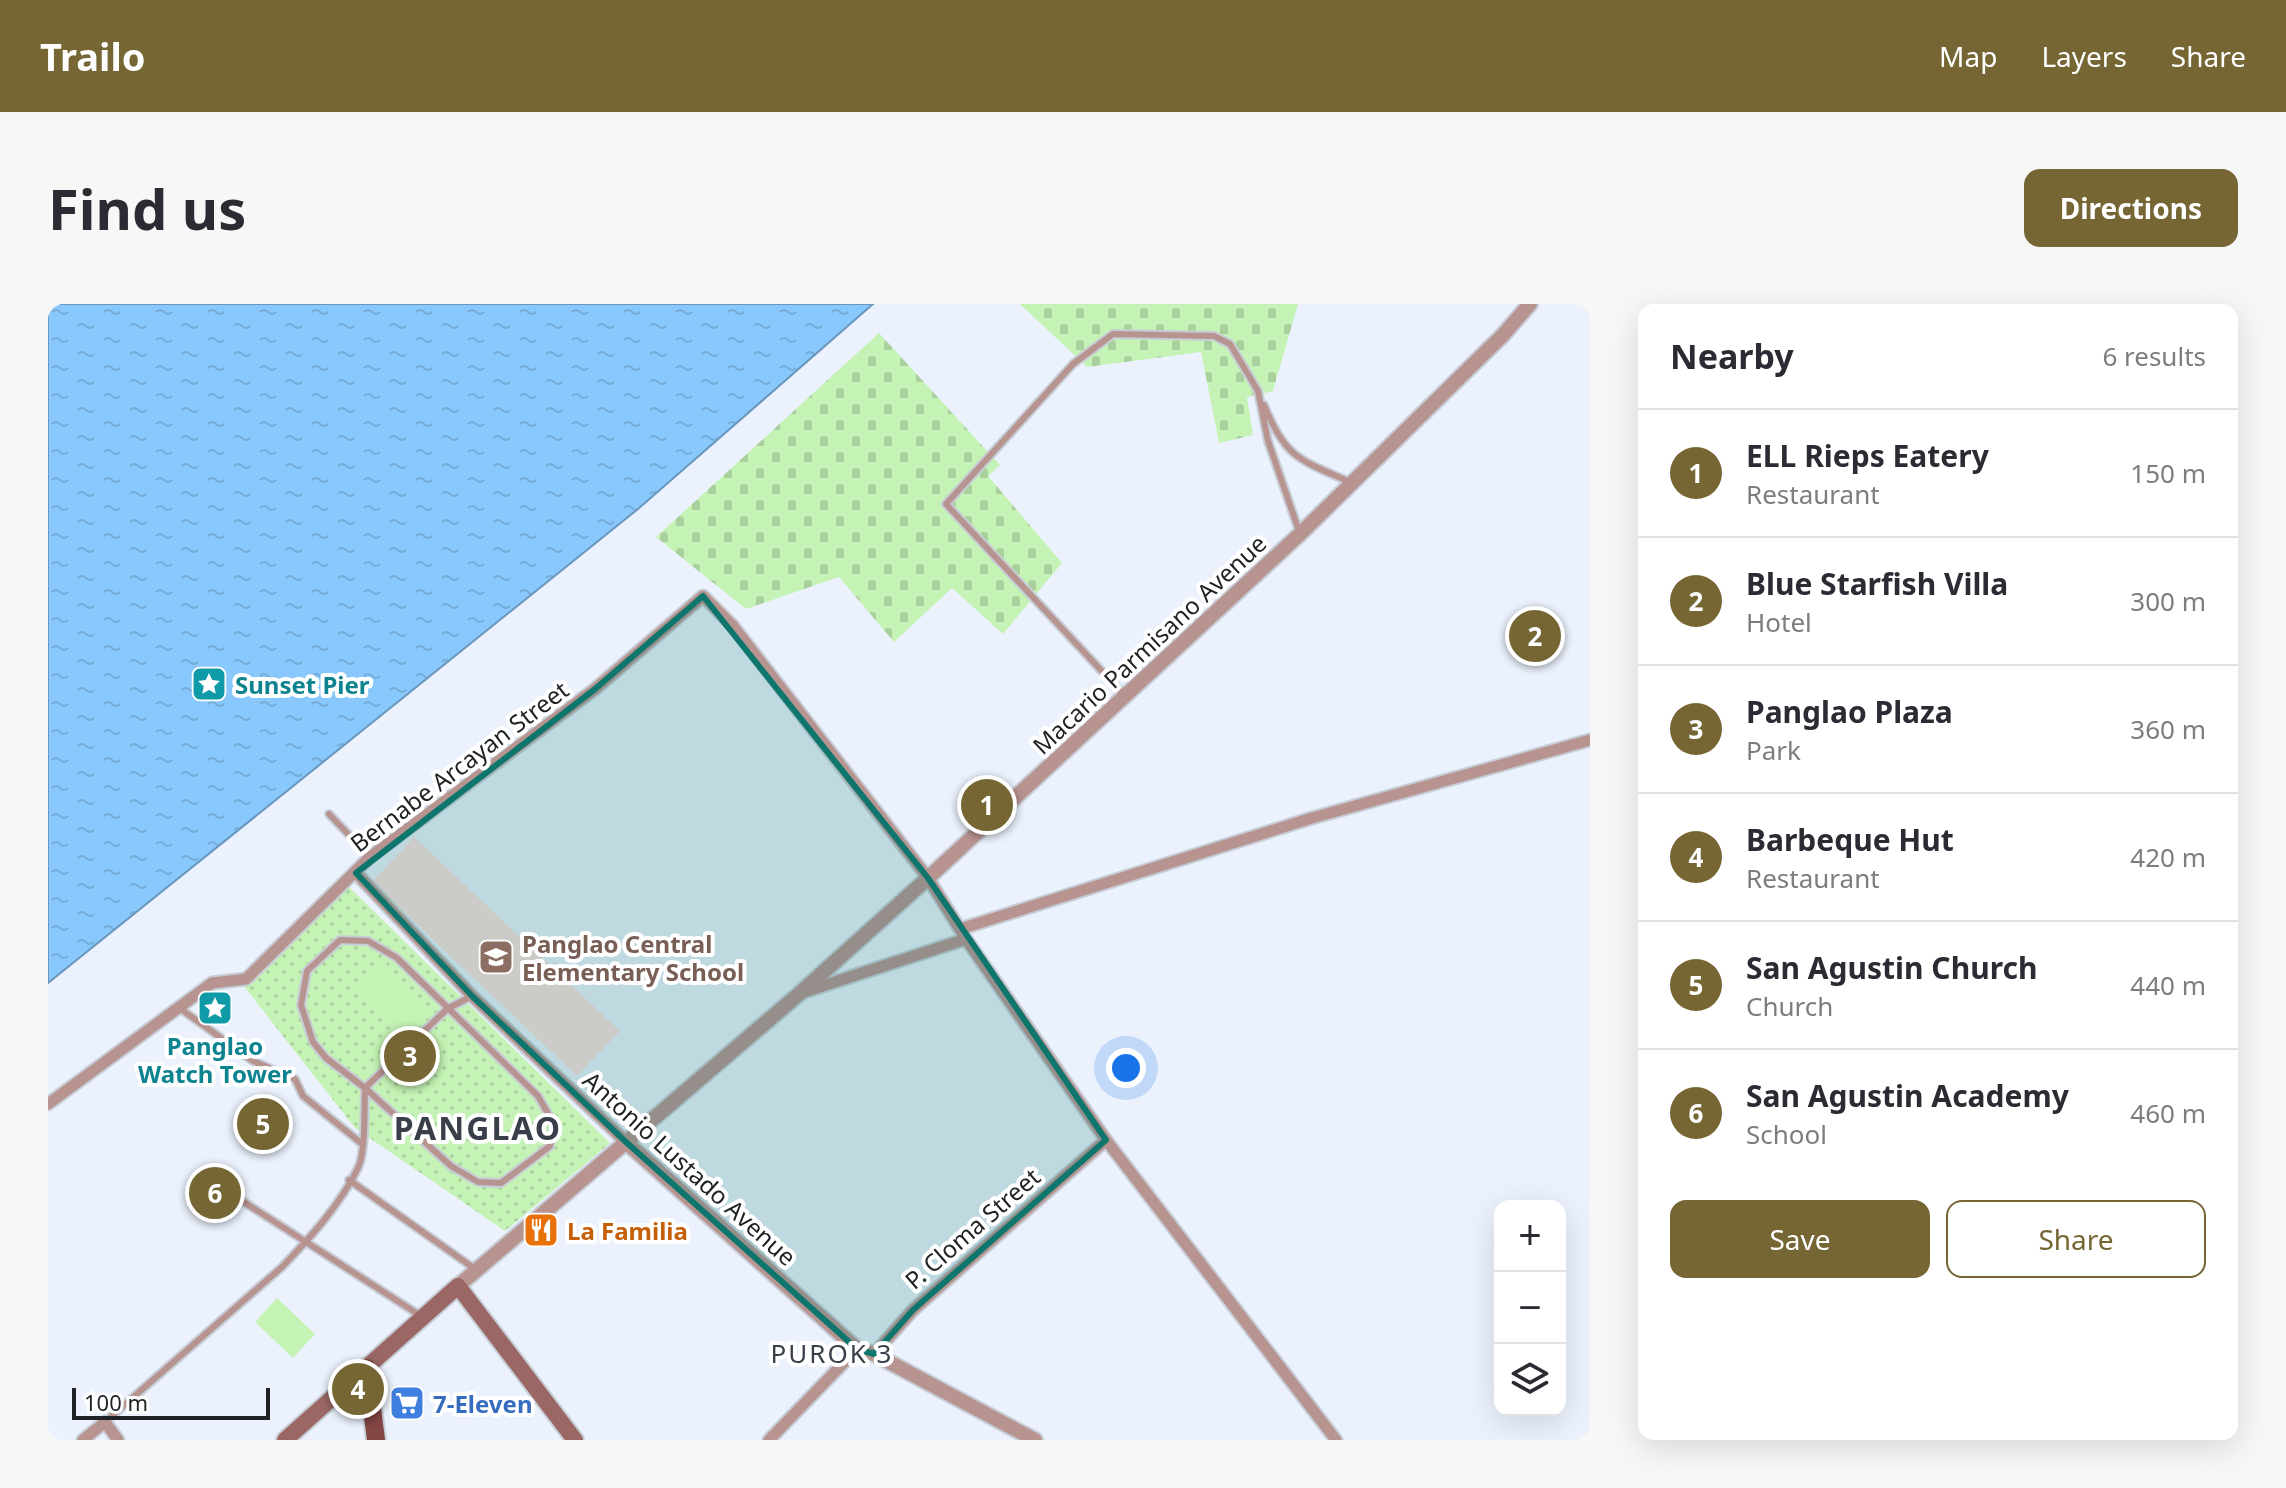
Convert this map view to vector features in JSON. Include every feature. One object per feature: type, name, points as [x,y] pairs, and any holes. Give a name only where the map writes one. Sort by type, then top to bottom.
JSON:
[{"type":"main road","points":[[285,1440],[458,1286],[575,1440]]},
{"type":"main road","points":[[367,1368],[376,1440]]},
{"type":"street","name":"Macario Parmisano Avenue","points":[[458,1286],[799,994],[1126,697],[1300,534],[1503,335],[1530,304]]},
{"type":"street","name":"Bernabe Arcayan Street","points":[[48,1104],[212,983],[246,979],[370,857],[595,689],[703,596],[733,626],[928,878]]},
{"type":"street","points":[[799,994],[963,934],[1312,818],[1590,740]]},
{"type":"street","name":"Antonio Lustado Avenue","points":[[356,873],[472,996],[627,1143],[857,1349],[874,1354],[1035,1440]]},
{"type":"street","points":[[928,878],[963,934],[1106,1140],[1336,1440]]},
{"type":"street","name":"P. Cloma Street","points":[[874,1354],[913,1310],[1106,1140]]},
{"type":"street","points":[[769,1440],[857,1349]]},
{"type":"street","points":[[83,1440],[105,1422],[118,1440]]},
{"type":"lane","points":[[1126,697],[946,504],[1073,364],[1113,334],[1214,336],[1230,344],[1258,391],[1275,434],[1298,459],[1352,483]]},
{"type":"lane","points":[[1258,391],[1268,441],[1300,534]]},
{"type":"lane","points":[[329,814],[370,857]]},
{"type":"lane","points":[[340,940],[368,941],[397,958],[538,1096],[554,1124],[550,1146],[501,1183],[478,1182],[451,1166],[365,1088],[326,1058],[313,1042],[301,1005],[307,971],[340,940]]},
{"type":"lane","points":[[105,1422],[282,1267],[306,1242],[359,1166],[365,1088],[447,1009],[472,996]]},
{"type":"lane","points":[[178,1007],[253,1061],[295,1079],[303,1096],[361,1143]]},
{"type":"lane","points":[[205,1177],[423,1317]]},
{"type":"lane","points":[[349,1180],[475,1269]]},
{"type":"highlighted area","points":[[703,596],[928,878],[1106,1140],[913,1310],[874,1354],[857,1349],[627,1143],[472,996],[356,873],[595,689]]},
{"type":"shaded area","name":"Panglao Central Elementary School","points":[[414,837],[620,1031],[577,1076],[372,882]]},
{"type":"green space","points":[[1020,304],[1298,304],[1273,391],[1247,397],[1253,435],[1219,443],[1201,352],[1087,367]]},
{"type":"green space","points":[[879,333],[1000,465],[988,476],[1062,563],[1003,634],[952,588],[894,642],[839,577],[746,609],[656,537]]},
{"type":"green space","points":[[349,887],[610,1143],[505,1231],[355,1128],[243,985]]},
{"type":"green space","points":[[383,961],[431,1010],[407,1034],[359,986]]},
{"type":"green space","points":[[277,1298],[315,1334],[293,1358],[255,1322]]},
{"type":"water","points":[[48,304],[873,304],[638,509],[48,983]]},
{"type":"place","name":"Blue Starfish Villa","points":[[1535,636]]},
{"type":"place","name":"Sunset Pier","points":[[209,684]]},
{"type":"place","name":"ELL Rieps Eatery","points":[[987,805]]},
{"type":"place","name":"Panglao Central Elementary School","points":[[496,957]]},
{"type":"place","name":"Panglao Watch Tower","points":[[215,1008]]},
{"type":"place","name":"Panglao Plaza","points":[[410,1056]]},
{"type":"place","name":"San Agustin Church","points":[[263,1124]]},
{"type":"place","name":"San Agustin Academy","points":[[215,1193]]},
{"type":"place","name":"La Familia","points":[[541,1230]]},
{"type":"place","name":"Barbeque Hut","points":[[358,1389]]},
{"type":"place","name":"7-Eleven","points":[[407,1403]]},
{"type":"district","name":"PANGLAO","points":[[478,1127]]},
{"type":"district","name":"PUROK 3","points":[[832,1353]]}]
